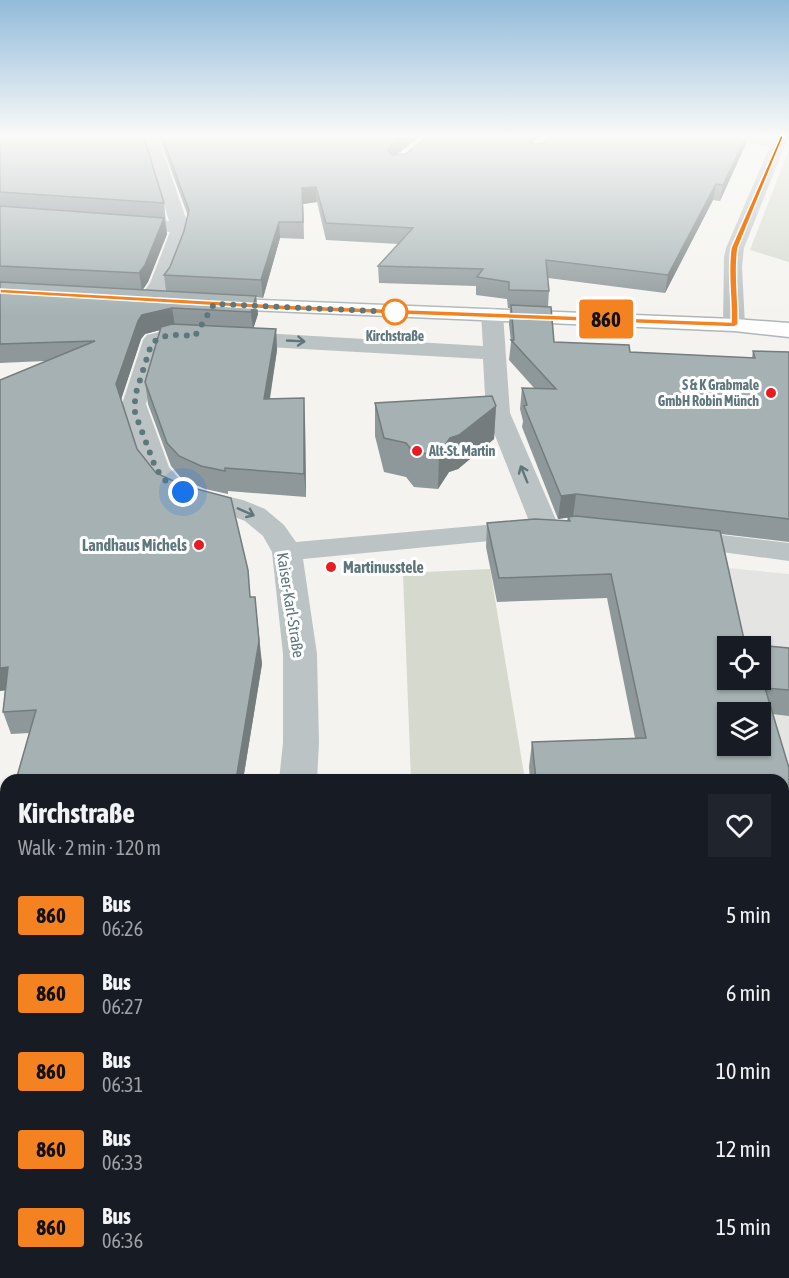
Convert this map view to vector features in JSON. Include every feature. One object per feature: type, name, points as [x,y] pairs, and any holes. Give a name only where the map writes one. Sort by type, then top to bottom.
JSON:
[{"type":"main road","points":[[125,299],[170,302]]},
{"type":"main road","points":[[192,303],[492,314],[734,325],[789,330]]},
{"type":"street","points":[[147,301],[160,284],[175,247],[180,227],[170,197]]},
{"type":"street","points":[[734,325],[736,302],[732,265],[735,248],[756,197]]},
{"type":"street","points":[[102,221],[180,227]]},
{"type":"street","points":[[195,336],[214,304]]},
{"type":"street","points":[[286,552],[559,528],[498,412],[492,314]]},
{"type":"street","name":"Kaiser-Karl-Straße","points":[[298,774],[301,743],[300,654],[286,552],[274,531],[255,515],[233,506],[196,498],[171,487],[156,469],[135,413],[135,396],[151,345],[155,340],[175,335],[495,353]]},
{"type":"street","points":[[653,536],[789,552]]},
{"type":"shaded area","points":[[771,197],[789,197],[789,262],[750,250]]},
{"type":"shaded area","points":[[717,567],[789,574],[789,774],[781,774],[771,745],[771,702],[760,702],[760,690],[771,690],[771,636],[731,636]]},
{"type":"shaded area","points":[[490,569],[524,774],[411,774],[403,573]]},
{"type":"building","points":[[69,197],[162,197],[164,203]]},
{"type":"building","points":[[184,197],[302,197],[303,222],[279,222],[261,280],[164,275],[170,267],[184,231],[189,210]]},
{"type":"building","points":[[319,197],[709,197],[668,275],[546,260],[549,291],[509,290],[509,282],[477,277],[483,269],[378,266],[413,228],[326,223]]},
{"type":"building","points":[[0,206],[164,218],[145,265],[139,273],[0,266]]},
{"type":"building","points":[[0,282],[256,296],[251,312],[172,308],[142,315],[116,384],[137,449],[156,473],[182,485],[231,498],[248,570],[250,597],[255,597],[259,641],[237,774],[18,774],[36,710],[3,712],[8,667],[0,668],[0,380],[95,341],[0,344]]},
{"type":"building","points":[[511,305],[551,307],[554,342],[629,345],[630,352],[755,358],[753,351],[789,352],[789,519],[576,494],[561,496],[524,406],[527,405],[522,388],[556,389],[511,340],[514,340]]},
{"type":"building","points":[[172,324],[276,329],[264,399],[304,398],[304,474],[225,468],[225,471],[201,466],[179,456],[167,443],[145,382],[161,327]]},
{"type":"building","points":[[492,396],[496,406],[459,435],[450,438],[439,454],[414,453],[406,443],[384,438],[375,403]]},
{"type":"building","points":[[576,516],[720,531],[743,636],[717,636],[717,690],[766,690],[769,702],[717,702],[717,756],[771,756],[771,708],[789,774],[535,774],[532,742],[646,738],[611,574],[499,578],[487,523],[535,519],[570,521],[568,517]]},
{"type":"building","points":[[771,646],[789,648],[789,690],[771,688]]},
{"type":"bus line","name":"860","points":[[0,291],[284,308],[492,314],[734,325],[736,302],[732,265],[735,248],[756,197]]},
{"type":"place","name":"Kirchstraße","points":[[395,312]]},
{"type":"place","name":"S & K Grabmale GmbH Robin Münch","points":[[771,393]]},
{"type":"place","name":"Alt-St. Martin","points":[[417,451]]},
{"type":"place","name":"Landhaus Michels","points":[[199,545]]},
{"type":"place","name":"Martinusstele","points":[[331,567]]},
{"type":"route","points":[[183,492],[171,487],[156,469],[135,413],[135,396],[151,345],[155,340],[164,336],[195,336],[214,304],[395,312]]}]
